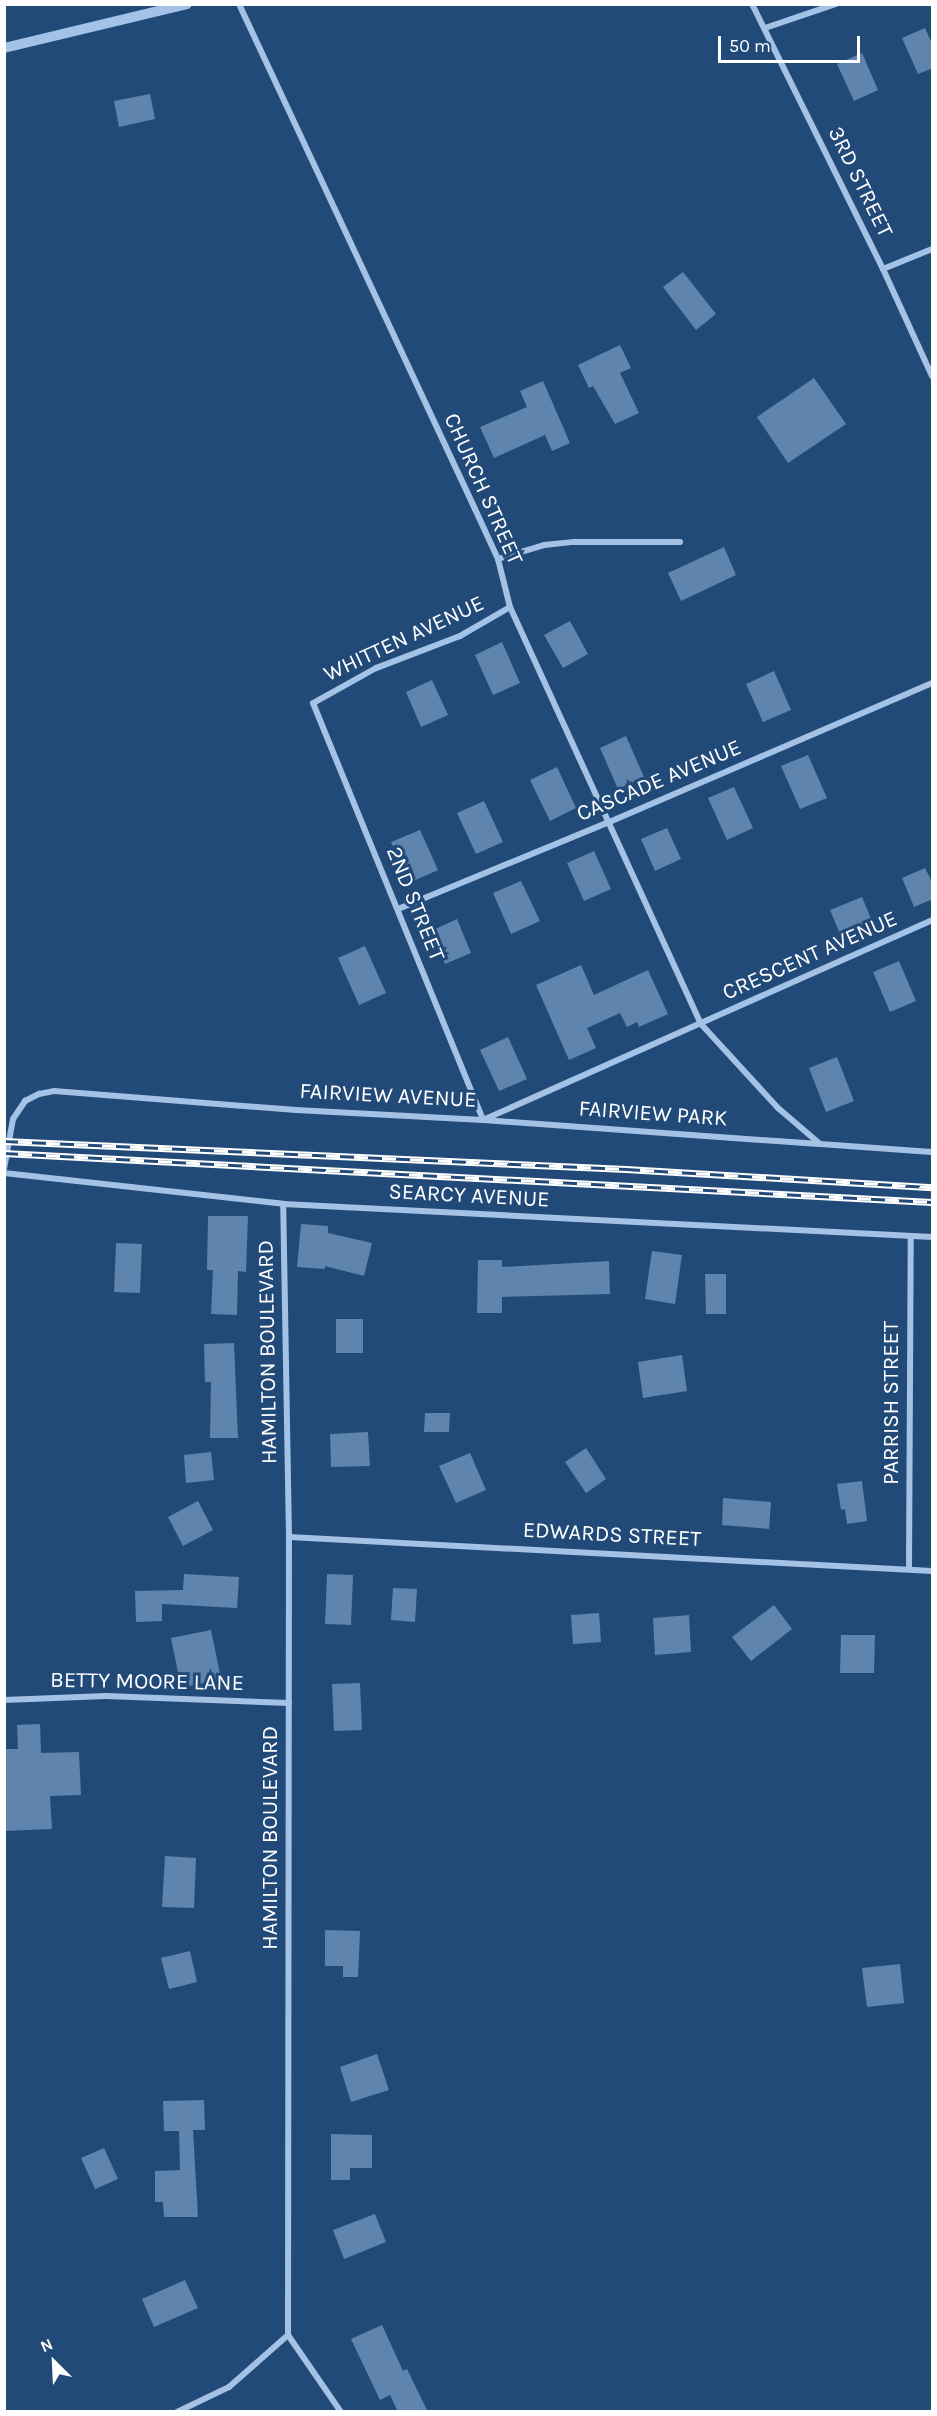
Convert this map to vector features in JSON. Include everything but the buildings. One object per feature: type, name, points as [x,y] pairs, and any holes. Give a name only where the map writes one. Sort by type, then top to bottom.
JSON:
[{"type":"street","points":[[4,48],[187,4]]},
{"type":"street","name":"CHURCH STREET","points":[[240,4],[498,559],[510,607],[701,1024]]},
{"type":"street","name":"3RD STREET","points":[[752,4],[883,269],[933,376]]},
{"type":"street","points":[[765,28],[836,4]]},
{"type":"street","points":[[883,269],[933,249]]},
{"type":"street","points":[[498,559],[544,545],[574,542],[680,542]]},
{"type":"street","name":"WHITTEN AVENUE","points":[[313,703],[376,668],[460,636],[510,607]]},
{"type":"street","name":"CASCADE AVENUE","points":[[398,909],[607,823],[933,683]]},
{"type":"street","name":"2ND STREET","points":[[313,703],[483,1120]]},
{"type":"street","name":"CRESCENT AVENUE","points":[[701,1024],[933,920]]},
{"type":"street","points":[[701,1024],[778,1108],[820,1144],[933,1152]]},
{"type":"street","name":"FAIRVIEW AVENUE","points":[[4,1171],[13,1119],[25,1101],[39,1094],[54,1091],[296,1110],[483,1120],[701,1024]]},
{"type":"street","name":"FAIRVIEW PARK","points":[[483,1120],[820,1144]]},
{"type":"street","name":"SEARCY AVENUE","points":[[4,1171],[283,1204],[933,1237]]},
{"type":"street","name":"HAMILTON BOULEVARD","points":[[283,1204],[289,1537],[288,2335]]},
{"type":"street","name":"PARRISH STREET","points":[[909,1569],[911,1237]]},
{"type":"street","name":"EDWARDS STREET","points":[[289,1537],[933,1571]]},
{"type":"street","name":"BETTY MOORE LANE","points":[[4,1700],[106,1696],[289,1703]]},
{"type":"street","points":[[177,2412],[229,2387],[288,2335],[341,2412]]},
{"type":"railway","points":[[4,1141],[626,1169],[932,1187]]},
{"type":"railway","points":[[4,1153],[932,1202]]}]
